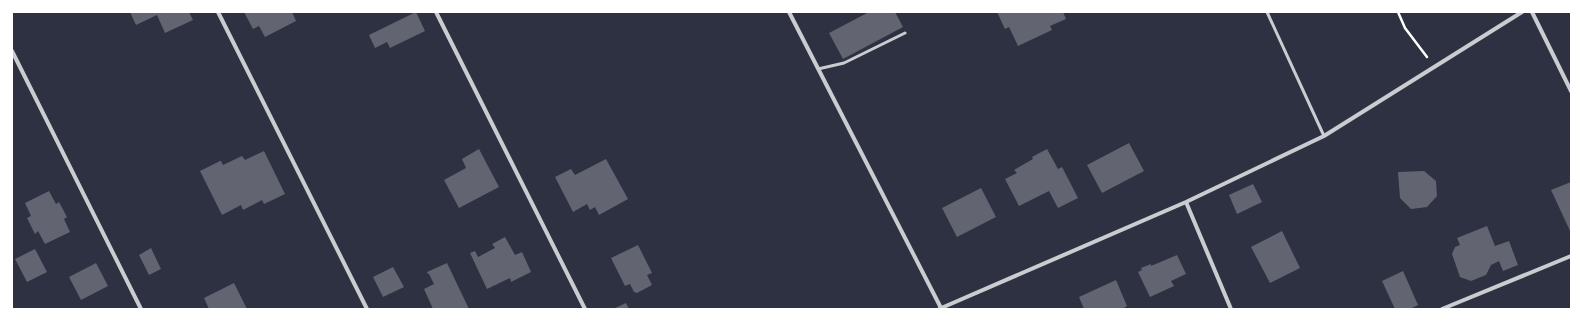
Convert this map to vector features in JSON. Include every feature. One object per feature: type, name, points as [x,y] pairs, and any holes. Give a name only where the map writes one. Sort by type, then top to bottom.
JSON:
[{"type":"street","points":[[218,12],[367,309]]},
{"type":"street","points":[[436,12],[585,309]]},
{"type":"street","points":[[789,12],[940,309],[1186,202],[1324,136],[1522,12]]},
{"type":"street","points":[[1532,12],[1571,91]]},
{"type":"street","points":[[12,51],[141,309]]},
{"type":"street","points":[[1186,202],[1232,309]]},
{"type":"street","points":[[1442,309],[1571,256]]},
{"type":"lane","points":[[1267,12],[1324,136]]},
{"type":"lane","points":[[818,69],[844,63],[905,33]]},
{"type":"path","points":[[1398,12],[1405,28],[1434,67]]},
{"type":"building","points":[[130,12],[189,12],[193,20],[165,33],[157,15],[136,25]]},
{"type":"building","points":[[244,12],[292,12],[296,21],[265,37],[259,26],[253,29]]},
{"type":"building","points":[[416,12],[425,31],[390,48],[387,42],[375,48],[369,35]]},
{"type":"building","points":[[869,12],[895,12],[903,27],[843,59],[829,33]]},
{"type":"building","points":[[997,12],[1063,12],[1066,19],[1050,26],[1052,30],[1018,46],[1009,27],[1005,29]]},
{"type":"building","points":[[1129,143],[1144,171],[1102,193],[1087,165]]},
{"type":"building","points":[[479,149],[499,187],[459,208],[444,180],[466,168],[462,159]]},
{"type":"building","points":[[1047,149],[1058,169],[1062,167],[1078,198],[1058,208],[1049,191],[1019,206],[1005,179],[1017,173],[1014,170],[1033,159],[1032,157]]},
{"type":"building","points":[[264,151],[285,194],[264,204],[262,200],[243,210],[241,205],[222,215],[200,171],[220,161],[223,165],[242,156],[245,160]]},
{"type":"building","points":[[606,159],[628,199],[599,215],[595,207],[590,210],[587,204],[573,212],[555,177],[571,169],[575,175]]},
{"type":"building","points":[[1424,171],[1436,181],[1437,196],[1427,207],[1411,209],[1400,198],[1398,172]]},
{"type":"building","points":[[1571,182],[1571,233],[1551,190]]},
{"type":"building","points":[[1253,184],[1262,202],[1237,214],[1229,195]]},
{"type":"building","points":[[981,188],[996,217],[957,237],[942,208]]},
{"type":"building","points":[[49,191],[56,204],[59,202],[67,217],[64,219],[70,232],[45,244],[38,231],[35,234],[27,218],[31,216],[25,203]]},
{"type":"building","points":[[1487,226],[1495,246],[1509,241],[1518,265],[1503,271],[1499,261],[1491,265],[1486,275],[1471,281],[1460,277],[1452,254],[1455,247],[1460,245],[1457,238]]},
{"type":"building","points":[[1282,231],[1300,268],[1270,283],[1251,247]]},
{"type":"building","points":[[505,237],[515,255],[522,252],[531,272],[511,282],[510,278],[487,289],[470,253],[475,251],[478,257],[495,248],[492,244]]},
{"type":"building","points":[[638,245],[652,273],[647,275],[652,285],[637,293],[634,292],[630,284],[625,286],[611,258]]},
{"type":"building","points":[[151,248],[161,269],[149,275],[139,255]]},
{"type":"building","points":[[35,249],[47,272],[27,282],[15,259]]},
{"type":"building","points":[[1177,255],[1186,274],[1171,281],[1174,286],[1150,297],[1138,272],[1142,270],[1141,268],[1151,264],[1151,266]]},
{"type":"building","points":[[96,263],[108,286],[81,300],[69,277]]},
{"type":"building","points":[[447,263],[469,309],[433,309],[424,289],[434,284],[427,272]]},
{"type":"building","points":[[393,267],[404,287],[383,297],[373,277]]},
{"type":"building","points":[[1403,271],[1418,305],[1410,309],[1395,309],[1382,281]]},
{"type":"building","points":[[1116,280],[1127,306],[1122,309],[1084,309],[1079,297]]},
{"type":"building","points":[[234,283],[247,309],[209,309],[204,298]]},
{"type":"building","points":[[626,303],[629,309],[613,309]]}]
